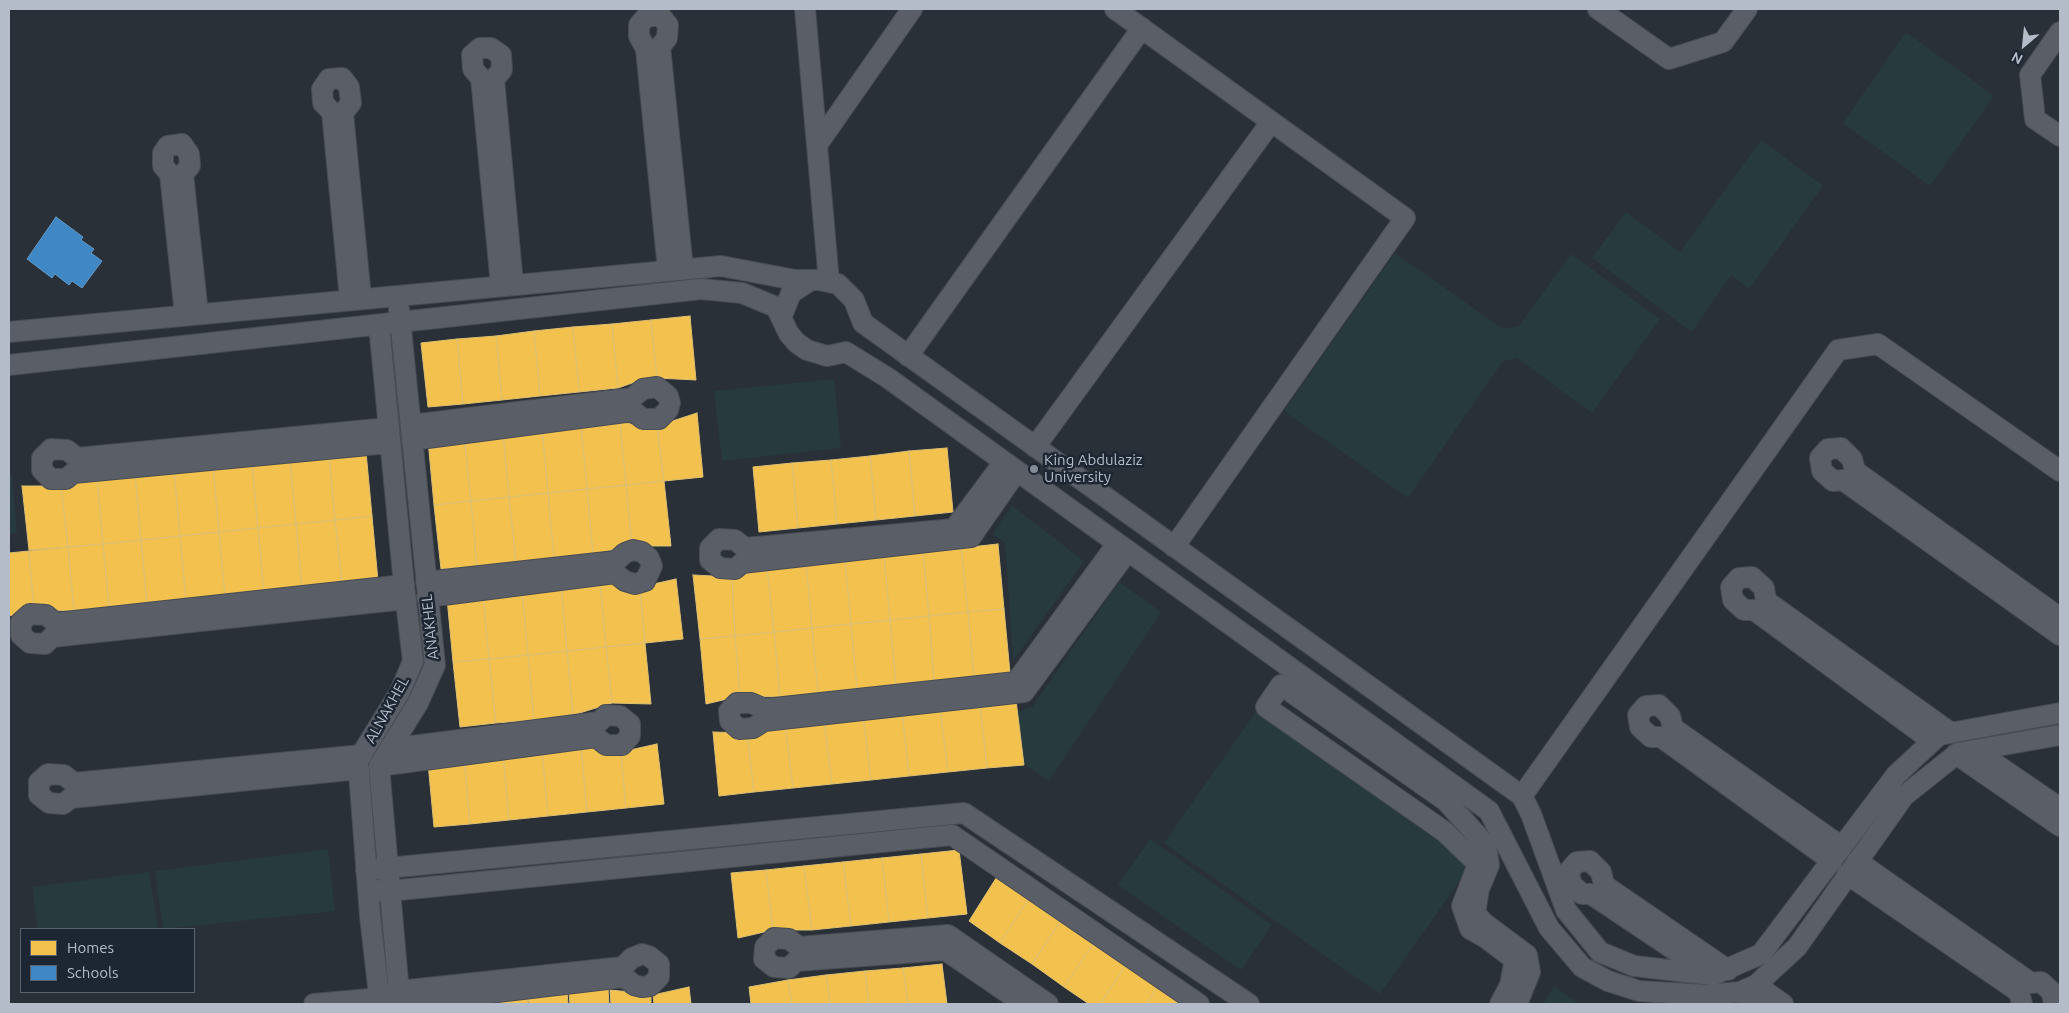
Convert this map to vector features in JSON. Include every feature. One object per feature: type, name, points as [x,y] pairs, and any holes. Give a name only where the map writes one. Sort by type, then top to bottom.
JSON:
[{"type":"street","points":[[806,9],[817,145],[820,281]]},
{"type":"street","points":[[817,145],[912,9]]},
{"type":"street","points":[[1115,9],[1405,218],[1174,547]]},
{"type":"street","points":[[1598,9],[1669,59],[1724,42],[1747,9]]},
{"type":"street","points":[[660,15],[668,24],[667,38],[660,47],[676,270],[646,49],[639,36],[639,25],[646,17],[660,15]]},
{"type":"street","points":[[908,356],[1142,28]]},
{"type":"street","points":[[2060,32],[2030,75],[2035,118],[2060,136]]},
{"type":"street","points":[[480,48],[491,48],[502,55],[502,70],[494,80],[507,285],[481,78],[473,69],[472,55],[480,48]]},
{"type":"street","points":[[342,78],[349,87],[351,103],[343,113],[356,299],[332,112],[323,103],[322,89],[329,79],[342,78]]},
{"type":"street","points":[[1004,462],[954,529],[745,548],[735,540],[719,539],[710,548],[710,560],[720,568],[734,569],[742,563],[971,537],[1004,462],[1003,450],[1038,475],[1044,474],[1045,468],[1029,454],[1028,442],[1271,122]]},
{"type":"street","points":[[182,144],[189,154],[190,166],[183,174],[191,315],[170,174],[163,166],[163,153],[168,146],[182,144]]},
{"type":"street","points":[[9,332],[722,266],[795,280],[838,284],[854,300],[863,323],[1522,796],[1531,814],[1566,910],[1600,952],[1634,966],[1721,973],[1761,954],[1896,776],[1939,735],[2060,713]]},
{"type":"street","points":[[781,318],[791,293],[820,281]]},
{"type":"street","points":[[9,365],[701,289],[742,293],[776,307],[789,334],[797,343],[807,350],[827,356],[846,352],[858,340],[863,323]]},
{"type":"street","name":"ANAKHEL","points":[[384,758],[418,703],[435,665],[398,295]]},
{"type":"street","name":"ALNAKHEL","points":[[360,762],[400,692],[413,661],[388,435],[379,325]]},
{"type":"street","points":[[1522,796],[1838,350],[1878,344],[2060,471]]},
{"type":"street","points":[[846,352],[888,378],[1489,811],[1549,928],[1582,967],[1608,981],[1640,991],[1706,995],[1751,994],[1783,1004]]},
{"type":"street","points":[[657,387],[668,396],[670,403],[668,410],[659,419],[643,419],[633,411],[411,432],[632,398],[644,389],[657,387]]},
{"type":"street","points":[[388,435],[73,473],[66,479],[52,478],[42,470],[42,458],[51,449],[67,450],[77,458],[388,435]]},
{"type":"street","points":[[2060,618],[1855,471],[1852,459],[1841,448],[1828,449],[1820,458],[1822,470],[1833,481],[1843,480],[2060,635]]},
{"type":"street","points":[[1095,527],[1086,509],[1075,500],[1071,493],[1077,488],[1083,488],[1104,502],[1121,509]]},
{"type":"street","points":[[1122,548],[1024,692],[764,721],[753,728],[739,729],[730,722],[729,710],[737,703],[751,703],[765,709],[1016,682],[1122,548]]},
{"type":"street","points":[[634,550],[642,552],[649,558],[652,566],[645,581],[635,584],[625,581],[615,573],[427,590],[616,560],[625,553],[634,550]]},
{"type":"street","points":[[1932,741],[1754,610],[1744,610],[1733,600],[1731,587],[1739,578],[1752,577],[1764,588],[1766,601],[1951,733]]},
{"type":"street","points":[[404,592],[52,637],[45,644],[30,643],[20,635],[21,622],[30,614],[46,615],[56,622],[404,592]]},
{"type":"street","points":[[1500,1004],[1510,985],[1515,960],[1486,938],[1470,929],[1462,906],[1478,864],[1446,832],[1266,707],[1281,685],[1446,801],[1486,844],[1489,865],[1478,889],[1475,913],[1484,923],[1527,955],[1530,972],[1518,1004]]},
{"type":"street","points":[[1659,705],[1670,716],[1673,728],[1837,854],[1661,737],[1650,737],[1640,727],[1638,715],[1646,706],[1659,705]]},
{"type":"street","points":[[606,715],[620,716],[630,724],[630,736],[622,745],[606,745],[596,737],[384,758],[599,722],[606,715]]},
{"type":"street","points":[[1751,994],[1797,947],[1904,796],[1956,754],[2060,735]]},
{"type":"street","points":[[1975,750],[2060,808]]},
{"type":"street","points":[[1956,754],[2060,826]]},
{"type":"street","points":[[384,758],[393,1001]]},
{"type":"street","points":[[360,762],[71,798],[64,804],[49,803],[39,795],[39,782],[48,774],[64,775],[74,783],[360,762]]},
{"type":"street","points":[[360,762],[370,916],[393,1001]]},
{"type":"street","points":[[366,870],[964,812],[1249,1004]]},
{"type":"street","points":[[369,890],[389,891],[952,835],[1199,1004]]},
{"type":"street","points":[[1590,861],[1601,872],[1604,885],[1721,973],[1592,894],[1582,894],[1571,884],[1569,871],[1577,862],[1590,861]]},
{"type":"street","points":[[1852,868],[2019,992],[2022,1004]]},
{"type":"street","points":[[1852,868],[2031,983],[2041,982],[2052,992],[2054,1004]]},
{"type":"street","points":[[1019,1003],[945,950],[796,961],[789,968],[774,967],[764,959],[765,947],[774,938],[789,939],[800,947],[948,935],[1048,1004]]},
{"type":"street","points":[[314,1004],[393,1001],[624,977],[634,985],[642,987],[650,986],[659,977],[659,964],[649,956],[642,954],[632,958],[623,966],[393,1001]]},
{"type":"green space","points":[[1906,32],[1994,96],[1930,186],[1843,123]]},
{"type":"green space","points":[[1761,140],[1823,186],[1749,289],[1731,275],[1692,332],[1592,258],[1626,212],[1680,252]]},
{"type":"green space","points":[[1395,253],[1503,329],[1519,326],[1571,254],[1660,319],[1592,413],[1517,358],[1503,361],[1408,498],[1284,411]]},
{"type":"green space","points":[[834,379],[841,448],[722,461],[714,391]]},
{"type":"green space","points":[[9,475],[12,475],[17,533],[9,534]]},
{"type":"green space","points":[[1012,506],[1084,561],[1013,661],[1005,542],[992,534]]},
{"type":"green space","points":[[1119,582],[1161,612],[1049,781],[1023,763],[1016,712],[1032,707]]},
{"type":"green space","points":[[1257,710],[1473,862],[1380,994],[1164,843]]},
{"type":"green space","points":[[1150,839],[1272,925],[1241,970],[1118,885]]},
{"type":"green space","points":[[328,849],[335,911],[163,928],[155,871]]},
{"type":"green space","points":[[149,872],[158,928],[38,928],[32,887]]},
{"type":"green space","points":[[1554,986],[1579,1004],[1543,1004]]},
{"type":"building: Homes","points":[[690,316],[696,380],[657,378],[651,320]]},
{"type":"building: Homes","points":[[651,320],[657,378],[638,381],[618,388],[612,324]]},
{"type":"building: Homes","points":[[612,324],[618,388],[579,392],[573,327]]},
{"type":"building: Homes","points":[[573,327],[579,392],[540,396],[534,331]]},
{"type":"building: Homes","points":[[534,331],[540,396],[502,400],[496,336]]},
{"type":"building: Homes","points":[[496,336],[502,400],[463,404],[457,339]]},
{"type":"building: Homes","points":[[457,339],[463,404],[428,407],[421,343]]},
{"type":"building: Homes","points":[[697,413],[703,477],[664,481],[657,426]]},
{"type":"building: Homes","points":[[620,421],[626,485],[587,489],[581,424]]},
{"type":"building: Homes","points":[[620,421],[638,426],[657,426],[664,481],[626,485]]},
{"type":"building: Homes","points":[[581,424],[587,489],[548,493],[542,429]]},
{"type":"building: Homes","points":[[542,429],[548,493],[509,497],[503,433]]},
{"type":"building: Homes","points":[[503,433],[509,497],[471,501],[464,437]]},
{"type":"building: Homes","points":[[464,437],[471,501],[434,505],[428,440]]},
{"type":"building: Homes","points":[[947,448],[953,512],[915,516],[909,451]]},
{"type":"building: Homes","points":[[909,451],[915,516],[876,520],[870,456]]},
{"type":"building: Homes","points":[[366,452],[372,516],[335,520],[329,455]]},
{"type":"building: Homes","points":[[329,455],[335,520],[296,524],[290,459]]},
{"type":"building: Homes","points":[[870,456],[876,520],[837,524],[831,460]]},
{"type":"building: Homes","points":[[290,459],[296,524],[258,528],[252,463]]},
{"type":"building: Homes","points":[[831,460],[837,524],[798,528],[792,463]]},
{"type":"building: Homes","points":[[252,463],[258,528],[219,532],[213,467]]},
{"type":"building: Homes","points":[[792,463],[798,528],[759,532],[753,467]]},
{"type":"building: Homes","points":[[213,467],[219,532],[180,536],[174,471]]},
{"type":"building: Homes","points":[[174,471],[180,536],[141,540],[135,475]]},
{"type":"building: Homes","points":[[135,475],[141,540],[103,544],[97,478]]},
{"type":"building: Homes","points":[[97,478],[103,544],[68,547],[61,486]]},
{"type":"building: Homes","points":[[664,481],[671,546],[632,546],[626,485]]},
{"type":"building: Homes","points":[[626,485],[632,546],[593,554],[587,489]]},
{"type":"building: Homes","points":[[22,486],[61,486],[68,547],[29,550]]},
{"type":"building: Homes","points":[[587,489],[593,554],[554,558],[548,493]]},
{"type":"building: Homes","points":[[548,493],[554,558],[516,562],[509,497]]},
{"type":"building: Homes","points":[[509,497],[516,562],[477,566],[471,501]]},
{"type":"building: Homes","points":[[471,501],[477,566],[441,569],[434,505]]},
{"type":"building: Homes","points":[[372,516],[378,581],[342,585],[335,520]]},
{"type":"building: Homes","points":[[335,520],[342,585],[302,588],[296,524]]},
{"type":"building: Homes","points":[[296,524],[302,588],[264,592],[258,528]]},
{"type":"building: Homes","points":[[258,528],[264,592],[225,596],[219,532]]},
{"type":"building: Homes","points":[[219,532],[225,596],[186,600],[180,536]]},
{"type":"building: Homes","points":[[180,536],[186,600],[147,604],[141,540]]},
{"type":"building: Homes","points":[[141,540],[147,604],[109,607],[103,544]]},
{"type":"building: Homes","points":[[103,544],[109,607],[74,611],[68,547]]},
{"type":"building: Homes","points":[[998,544],[1004,609],[968,612],[961,548]]},
{"type":"building: Homes","points":[[68,547],[74,611],[34,610],[29,551]]},
{"type":"building: Homes","points":[[961,548],[968,612],[929,616],[923,552]]},
{"type":"building: Homes","points":[[29,551],[34,610],[9,616],[9,553]]},
{"type":"building: Homes","points":[[923,552],[929,616],[890,620],[884,556]]},
{"type":"building: Homes","points":[[884,556],[890,620],[851,624],[845,560]]},
{"type":"building: Homes","points":[[845,560],[851,624],[812,628],[806,563]]},
{"type":"building: Homes","points":[[806,563],[812,628],[774,632],[767,568]]},
{"type":"building: Homes","points":[[767,568],[774,632],[735,636],[732,577]]},
{"type":"building: Homes","points":[[693,575],[732,577],[735,636],[700,639]]},
{"type":"building: Homes","points":[[676,579],[683,639],[645,643],[640,587]]},
{"type":"building: Homes","points":[[600,582],[640,587],[645,643],[606,647]]},
{"type":"building: Homes","points":[[600,582],[606,647],[567,651],[561,586]]},
{"type":"building: Homes","points":[[561,586],[567,651],[528,655],[522,591]]},
{"type":"building: Homes","points":[[522,591],[528,655],[489,659],[483,595]]},
{"type":"building: Homes","points":[[483,595],[489,659],[453,662],[447,598]]},
{"type":"building: Homes","points":[[1004,609],[1010,673],[974,677],[968,612]]},
{"type":"building: Homes","points":[[968,612],[974,677],[934,681],[929,616]]},
{"type":"building: Homes","points":[[929,616],[934,681],[896,685],[890,620]]},
{"type":"building: Homes","points":[[890,620],[896,685],[857,689],[851,624]]},
{"type":"building: Homes","points":[[851,624],[857,689],[818,693],[812,628]]},
{"type":"building: Homes","points":[[812,628],[818,693],[780,697],[774,632]]},
{"type":"building: Homes","points":[[774,632],[780,697],[740,696],[735,636]]},
{"type":"building: Homes","points":[[735,636],[740,696],[706,704],[700,639]]},
{"type":"building: Homes","points":[[645,643],[651,704],[612,703],[606,647]]},
{"type":"building: Homes","points":[[606,647],[612,703],[573,715],[567,651]]},
{"type":"building: Homes","points":[[567,651],[573,715],[534,720],[528,655]]},
{"type":"building: Homes","points":[[528,655],[534,720],[496,723],[489,659]]},
{"type":"building: Homes","points":[[489,659],[496,723],[460,727],[453,662]]},
{"type":"building: Homes","points":[[1016,700],[1024,765],[987,768],[980,704]]},
{"type":"building: Homes","points":[[980,704],[987,768],[948,772],[940,708]]},
{"type":"building: Homes","points":[[940,708],[948,772],[909,776],[902,712]]},
{"type":"building: Homes","points":[[902,712],[909,776],[871,780],[863,716]]},
{"type":"building: Homes","points":[[863,716],[871,780],[832,784],[824,720]]},
{"type":"building: Homes","points":[[824,720],[832,784],[793,788],[785,724]]},
{"type":"building: Homes","points":[[785,724],[793,788],[754,792],[747,733]]},
{"type":"building: Homes","points":[[713,732],[747,733],[754,792],[719,796]]},
{"type":"building: Homes","points":[[657,744],[664,804],[626,808],[621,752]]},
{"type":"building: Homes","points":[[581,747],[621,752],[626,808],[587,812]]},
{"type":"building: Homes","points":[[581,747],[587,812],[548,816],[542,751]]},
{"type":"building: Homes","points":[[542,751],[548,816],[509,820],[503,755]]},
{"type":"building: Homes","points":[[503,755],[509,820],[470,824],[464,759]]},
{"type":"building: Homes","points":[[464,759],[470,824],[434,827],[428,763]]},
{"type":"building: Homes","points":[[959,850],[967,914],[928,918],[921,854]]},
{"type":"building: Homes","points":[[921,854],[928,918],[889,922],[882,858]]},
{"type":"building: Homes","points":[[882,858],[889,922],[851,926],[843,862]]},
{"type":"building: Homes","points":[[843,862],[851,926],[812,930],[804,866]]},
{"type":"building: Homes","points":[[804,866],[812,930],[773,930],[766,870]]},
{"type":"building: Homes","points":[[766,870],[773,930],[738,938],[731,873]]},
{"type":"building: Homes","points":[[998,875],[1030,897],[1000,943],[969,921]]},
{"type":"building: Homes","points":[[1030,897],[1062,919],[1032,964],[1000,943]]},
{"type":"building: Homes","points":[[1062,919],[1095,941],[1064,987],[1032,964]]},
{"type":"building: Homes","points":[[1095,941],[1127,963],[1100,1004],[1089,1004],[1064,987]]},
{"type":"building: Homes","points":[[1127,963],[1159,985],[1146,1004],[1100,1004]]},
{"type":"building: Homes","points":[[942,964],[947,1004],[908,1004],[903,968]]},
{"type":"building: Homes","points":[[903,968],[908,1004],[869,1004],[865,971]]},
{"type":"building: Homes","points":[[865,971],[869,1004],[830,1004],[826,975]]},
{"type":"building: Homes","points":[[826,975],[830,1004],[792,1004],[788,980]]},
{"type":"building: Homes","points":[[788,980],[792,1004],[751,1004],[749,987]]},
{"type":"building: Homes","points":[[1159,985],[1186,1004],[1146,1004]]},
{"type":"building: Homes","points":[[689,987],[691,1004],[654,1004],[653,995]]},
{"type":"building: Homes","points":[[608,989],[609,1004],[570,1004],[569,993]]},
{"type":"building: Homes","points":[[610,990],[651,994],[651,1004],[611,1004]]},
{"type":"building: Homes","points":[[567,992],[568,1004],[529,1004],[528,997]]},
{"type":"building: Homes","points":[[527,997],[528,1004],[489,1004],[488,1000]]},
{"type":"building: Schools","points":[[56,217],[83,237],[81,240],[94,249],[91,253],[102,261],[82,288],[72,281],[69,285],[55,274],[52,278],[27,259]]},
{"type":"place","name":"King Abdulaziz University","points":[[1034,469]]}]
